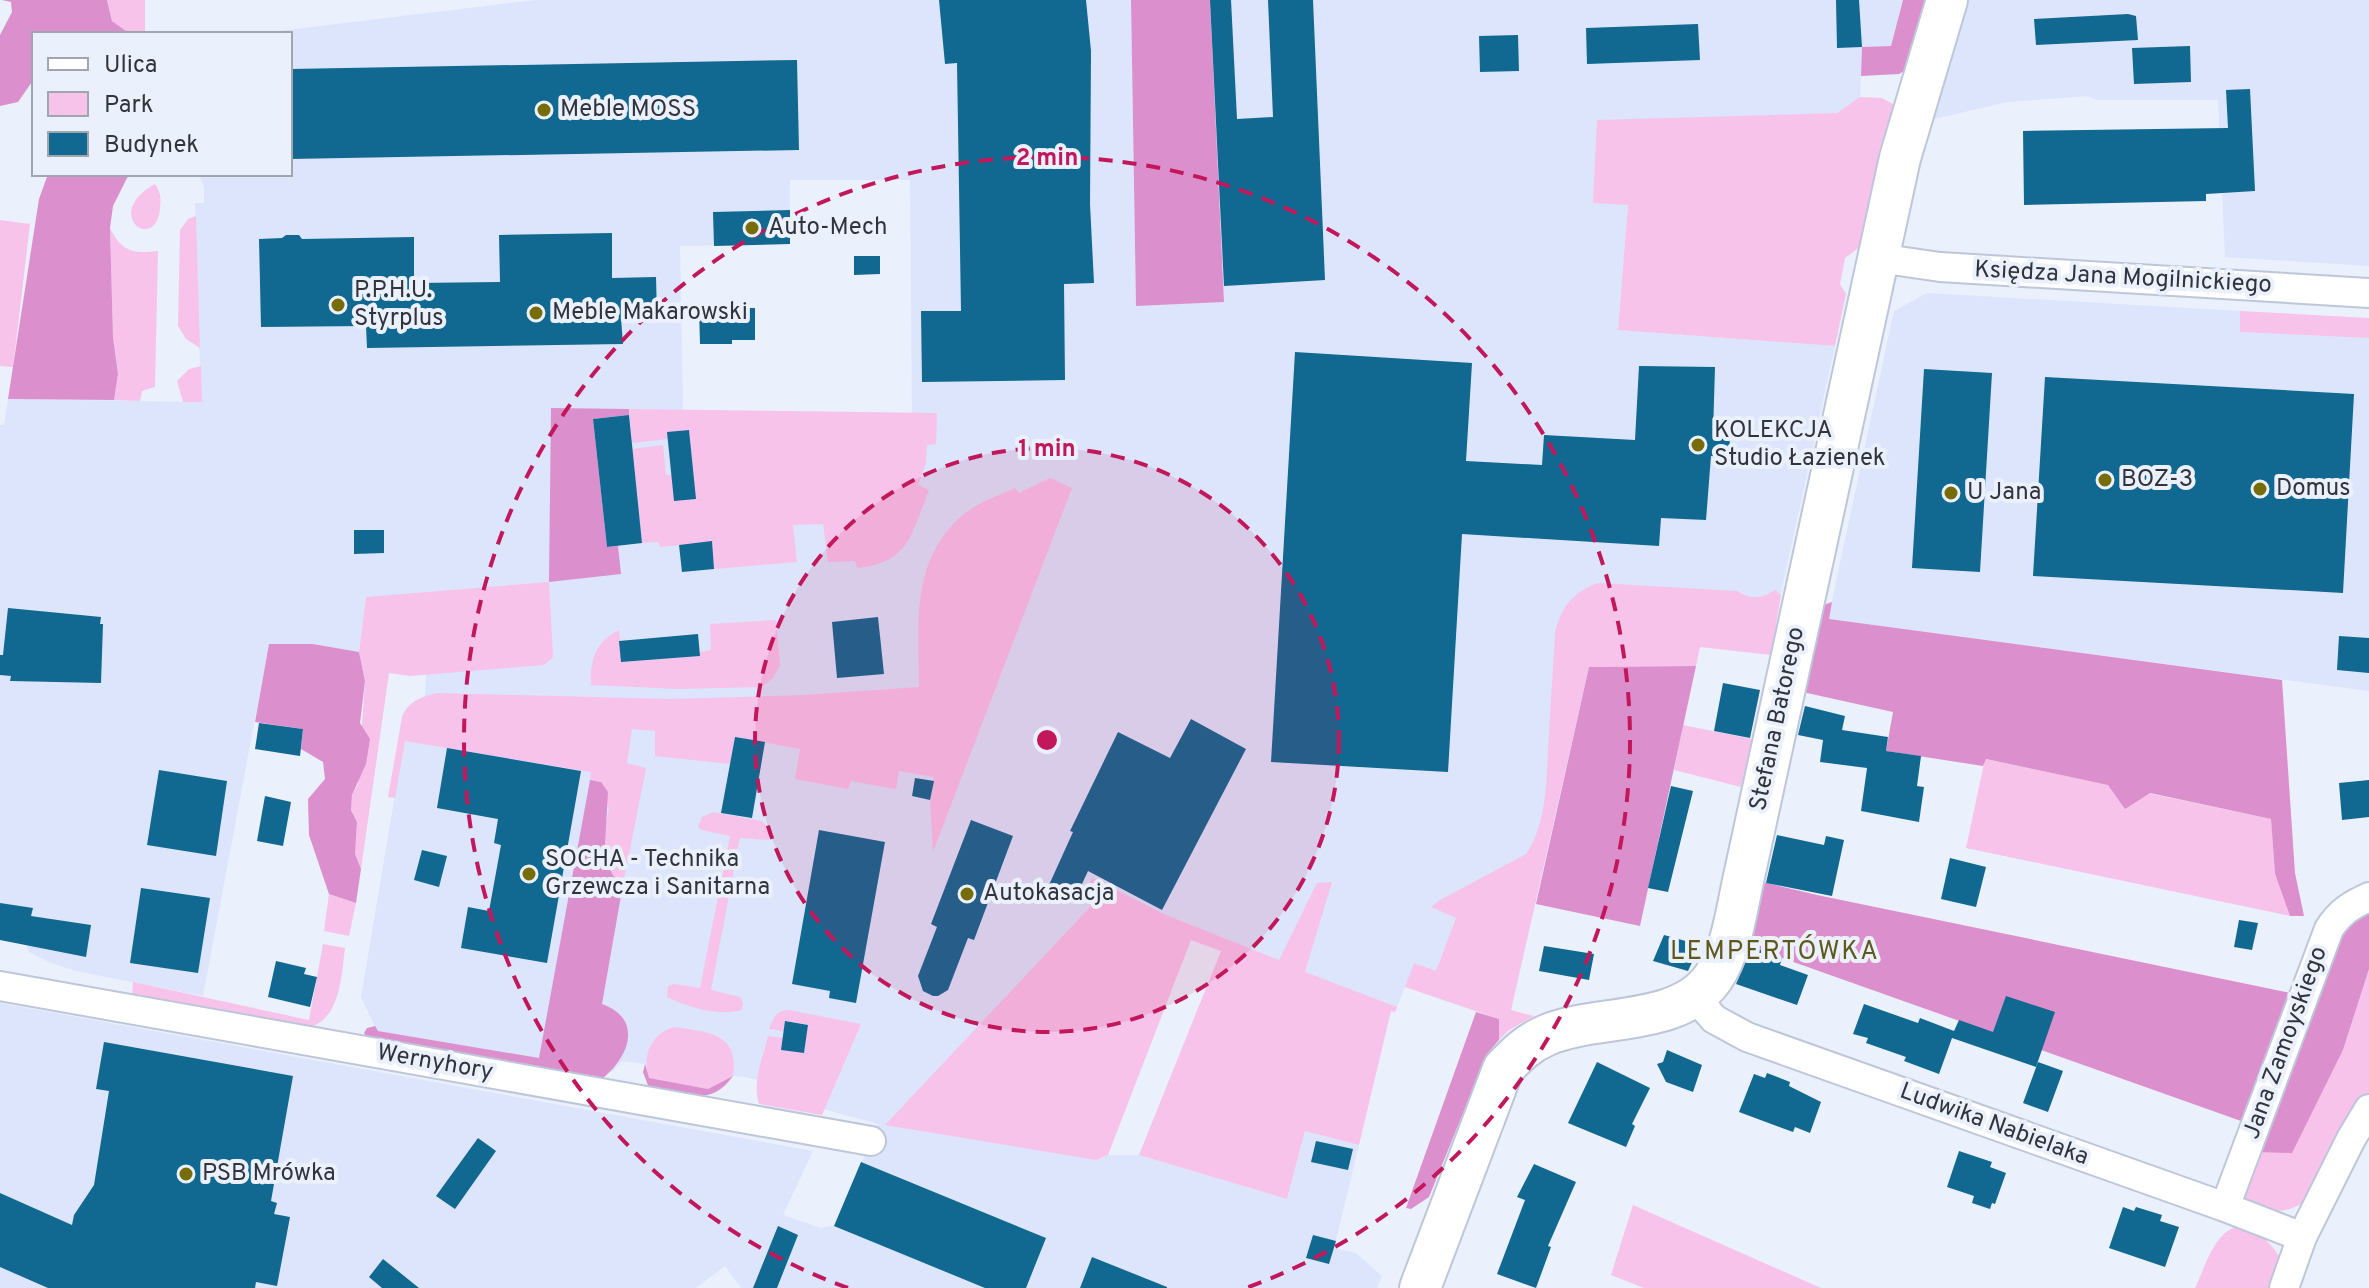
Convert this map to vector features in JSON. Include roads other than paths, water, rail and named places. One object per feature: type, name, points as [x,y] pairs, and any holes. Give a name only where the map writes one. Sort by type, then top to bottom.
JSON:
[{"type":"street","name":"Stefana Batorego","points":[[1695,997],[1718,971],[1729,939],[1900,158],[1947,0]]},
{"type":"street","name":"Księdza Jana Mogilnickiego","points":[[1878,258],[1940,267],[2369,293]]},
{"type":"street","name":"Jana Zamoyskiego","points":[[2225,1207],[2329,929],[2345,909],[2369,897]]},
{"type":"street","name":"Wernyhory","points":[[0,986],[871,1141]]},
{"type":"street","name":"Ludwika Nabielaka","points":[[1695,997],[1714,1019],[1747,1037],[2302,1237]]},
{"type":"street","points":[[1420,1288],[1503,1069],[1523,1047],[1549,1034],[1666,1009],[1695,997]]},
{"type":"street","points":[[2284,1288],[2302,1237],[2369,1109]]},
{"type":"place","name":"Meble MOSS","points":[[544,110]]},
{"type":"place","name":"Auto-Mech","points":[[752,228]]},
{"type":"place","name":"P.P.H.U. Styrplus","points":[[338,305]]},
{"type":"place","name":"Meble Makarowski","points":[[536,313]]},
{"type":"place","name":"KOLEKCJA Studio Łazienek","points":[[1698,445]]},
{"type":"place","name":"BOZ-3","points":[[2105,480]]},
{"type":"place","name":"Domus","points":[[2260,489]]},
{"type":"place","name":"U Jana","points":[[1951,493]]},
{"type":"place","name":"SOCHA - Technika Grzewcza i Sanitarna","points":[[529,874]]},
{"type":"place","name":"Autokasacja","points":[[967,894]]},
{"type":"place","name":"PSB Mrówka","points":[[186,1174]]},
{"type":"district","name":"LEMPERTÓWKA","points":[[1775,952]]}]
